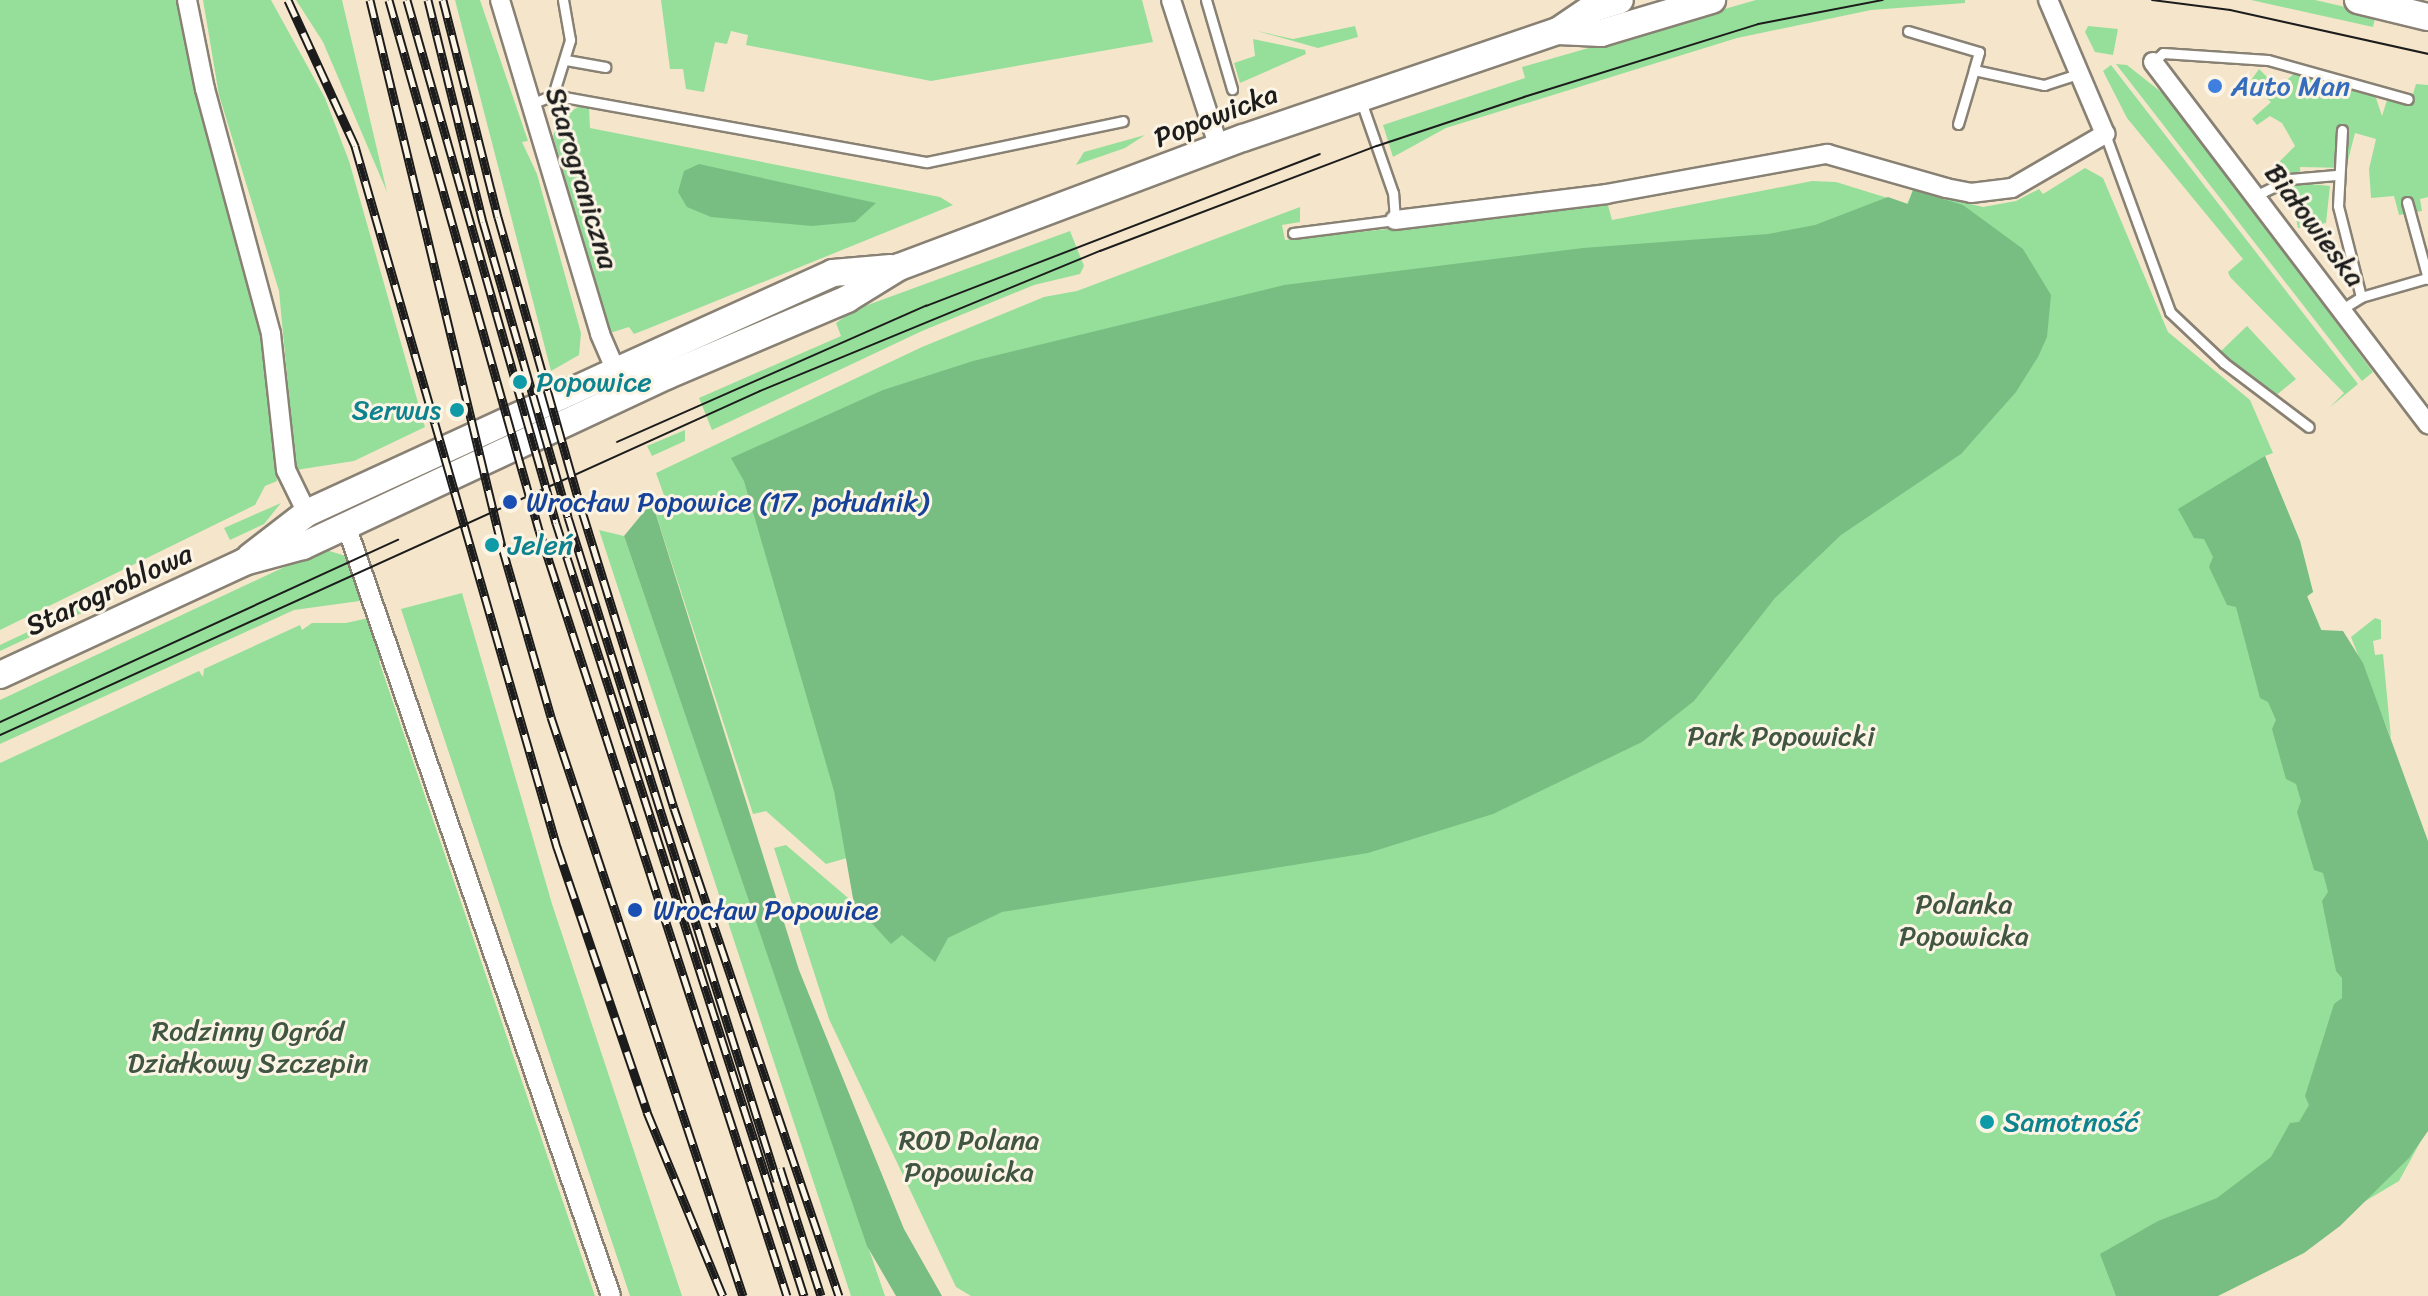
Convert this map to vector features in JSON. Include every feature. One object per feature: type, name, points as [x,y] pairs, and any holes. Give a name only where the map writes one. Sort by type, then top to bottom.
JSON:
[{"type":"street","points":[[187,0],[205,89],[271,334],[286,470],[307,513]]},
{"type":"street","name":"Starograniczna","points":[[500,0],[616,371]]},
{"type":"street","points":[[1171,0],[1219,148]]},
{"type":"street","name":"Popowicka","points":[[346,525],[666,376],[847,299],[899,267],[1219,148],[1558,31],[1591,9],[1620,0]]},
{"type":"street","name":"Popowicka","points":[[1558,31],[1601,33],[1712,0]]},
{"type":"street","points":[[1395,220],[1606,194],[1827,154],[1946,188],[1992,192],[2034,178],[2105,134],[2048,0]]},
{"type":"street","points":[[2358,0],[2428,17]]},
{"type":"street","name":"Białowieska","points":[[2153,62],[2427,421]]},
{"type":"street","name":"Popowicka","points":[[307,513],[833,273],[899,267]]},
{"type":"street","name":"Starogroblowa","points":[[244,562],[307,513]]},
{"type":"street","points":[[346,525],[611,1296]]},
{"type":"street","name":"Starogroblowa","points":[[0,675],[244,562],[303,546],[346,525]]},
{"type":"lane","points":[[531,104],[553,95],[566,60],[570,40],[563,0]]},
{"type":"lane","points":[[1206,0],[1232,89]]},
{"type":"lane","points":[[1908,31],[1979,52],[1958,124]]},
{"type":"lane","points":[[2153,62],[2163,53],[2268,60],[2408,99]]},
{"type":"lane","points":[[566,60],[605,67]]},
{"type":"lane","points":[[1974,70],[2044,85],[2080,73]]},
{"type":"lane","name":"Popowicka","points":[[553,95],[927,162],[1123,121]]},
{"type":"lane","points":[[1293,233],[1395,220],[1393,193],[1360,98]]},
{"type":"lane","points":[[2342,130],[2336,175],[2338,206],[2361,297]]},
{"type":"lane","points":[[2105,134],[2170,312],[2224,363],[2309,427]]},
{"type":"lane","points":[[2257,195],[2290,179],[2336,175]]},
{"type":"lane","points":[[2342,309],[2361,297],[2428,279],[2407,202]]},
{"type":"green space","points":[[0,0],[176,0],[262,336],[277,481],[265,486],[255,505],[0,630]]},
{"type":"green space","points":[[203,0],[271,0],[325,98],[349,161],[425,427],[354,461],[296,470],[279,291],[219,95]]},
{"type":"green space","points":[[296,0],[342,0],[387,192],[323,42]]},
{"type":"green space","points":[[455,0],[480,0],[528,141],[522,142],[537,174],[581,333],[579,355],[551,371]]},
{"type":"green space","points":[[661,0],[1142,0],[1153,42],[931,81],[746,45],[748,35],[731,31],[727,44],[715,42],[704,92],[686,89],[683,69],[670,69]]},
{"type":"green space","points":[[1756,0],[1965,0],[1965,3],[1871,10],[1737,38],[1446,128],[1393,157],[1383,125],[1525,78],[1522,67]]},
{"type":"green space","points":[[2251,0],[2315,0],[2376,14],[2373,27]]},
{"type":"green space","points":[[1355,26],[1358,37],[1318,48],[1257,31],[1293,39]]},
{"type":"green space","points":[[2088,26],[2118,29],[2113,55],[2095,52],[2085,32]]},
{"type":"green space","points":[[1253,39],[1305,50],[1306,54],[1240,83],[1234,63],[1255,56]]},
{"type":"green space","points":[[2116,64],[2127,65],[2170,99],[2373,372],[2362,381]]},
{"type":"green space","points":[[2111,65],[2358,384],[2329,408],[2344,393],[2230,277],[2228,272],[2243,259],[2127,118],[2103,71]]},
{"type":"green space","points":[[2259,69],[2273,83],[2282,84],[2295,73],[2357,86],[2375,95],[2382,116],[2387,100],[2410,104],[2416,84],[2428,85],[2428,197],[2420,199],[2422,211],[2399,215],[2394,196],[2371,198],[2369,169],[2376,139],[2355,133],[2346,168],[2300,167],[2301,183],[2330,186],[2326,223],[2298,228],[2290,187],[2274,167],[2295,146],[2282,123],[2270,116],[2257,125],[2252,119],[2271,102],[2249,83]]},
{"type":"green space","points":[[578,107],[589,107],[590,128],[940,197],[953,205],[634,334],[629,327],[610,333],[553,136],[559,119]]},
{"type":"green space","points":[[1145,135],[1125,148],[1076,165],[1084,152]]},
{"type":"green space","points":[[699,164],[876,203],[855,222],[812,226],[711,217],[687,207],[678,192],[684,171]]},
{"type":"green space","name":"Park Popowicki","points":[[2085,168],[2103,178],[2168,332],[2250,400],[2273,453],[2265,456],[2300,541],[2313,592],[2307,597],[2322,631],[2335,632],[2428,1128],[2399,1181],[2206,1296],[971,1296],[956,1287],[829,1019],[774,848],[786,845],[854,903],[847,858],[826,864],[766,811],[753,814],[652,502],[665,498],[656,473],[922,347],[1044,297],[1077,291],[1300,207],[1300,222],[1282,225],[1285,240],[1608,205],[1612,220],[1812,181],[1836,182],[1907,204],[1913,190],[1983,207],[2016,201],[2039,189],[2043,194]]},
{"type":"green space","points":[[1913,190],[1963,205],[2023,249],[2051,295],[2047,337],[2038,357],[2016,392],[1961,454],[1841,535],[1775,598],[1694,701],[1642,742],[1493,814],[1368,853],[1002,912],[948,938],[935,962],[902,935],[891,944],[854,904],[834,791],[744,481],[731,458],[883,390],[973,361],[1284,285],[1583,248],[1768,234],[1815,225],[1888,197],[1908,204]]},
{"type":"green space","points":[[1070,231],[1084,266],[1080,274],[1034,285],[922,331],[712,430],[699,398],[841,336],[836,323],[854,310]]},
{"type":"green space","points":[[2247,326],[2296,379],[2274,397],[2220,352]]},
{"type":"green space","points":[[685,430],[685,441],[652,456],[647,446]]},
{"type":"green space","points":[[2265,456],[2300,541],[2313,592],[2307,596],[2321,630],[2343,631],[2363,663],[2428,841],[2428,1131],[2409,1158],[2340,1226],[2304,1253],[2218,1296],[2116,1296],[2100,1254],[2158,1221],[2217,1198],[2271,1157],[2290,1123],[2299,1122],[2309,1105],[2305,1096],[2334,1004],[2342,998],[2342,978],[2336,971],[2322,901],[2328,892],[2323,873],[2314,870],[2297,812],[2301,801],[2296,784],[2286,779],[2272,729],[2276,720],[2268,702],[2260,698],[2236,607],[2227,605],[2209,567],[2213,557],[2204,539],[2194,538],[2178,509]]},
{"type":"green space","points":[[652,502],[799,970],[904,1229],[942,1296],[896,1296],[867,1246],[624,536]]},
{"type":"green space","points":[[281,503],[264,524],[230,540],[224,528]]},
{"type":"green space","points":[[599,530],[624,536],[885,1296],[851,1296]]},
{"type":"green space","points":[[323,549],[349,557],[367,600],[294,610],[0,744],[0,700]]},
{"type":"green space","points":[[462,593],[552,904],[682,1296],[630,1296],[401,609]]},
{"type":"green space","points":[[85,597],[90,607],[84,612],[0,651],[0,645],[55,619]]},
{"type":"green space","name":"Rodzinny Ogród Działkowy Szczepin","points":[[373,617],[387,657],[379,661],[595,1296],[0,1296],[0,763],[199,671],[203,677],[204,669],[300,625],[302,630],[312,623],[346,623]]},
{"type":"green space","points":[[2375,618],[2381,620],[2381,639],[2373,641],[2375,655],[2383,654],[2391,738],[2351,637]]},
{"type":"tram line","points":[[0,735],[760,391],[1100,251],[1377,146],[1524,97],[1758,24],[1883,0]]},
{"type":"tram line","points":[[2152,0],[2230,10],[2428,54]]},
{"type":"tram line","points":[[617,442],[926,306],[1320,154]]},
{"type":"tram line","points":[[0,722],[398,540]]},
{"type":"railway","points":[[288,0],[355,146],[557,847],[647,1112],[723,1296]]},
{"type":"railway","points":[[370,0],[502,547],[551,717],[743,1296]]},
{"type":"railway","points":[[389,0],[539,530],[787,1296]]},
{"type":"railway","points":[[407,0],[556,523],[804,1296]]},
{"type":"railway","points":[[428,0],[483,222],[568,517],[777,1181]]},
{"type":"railway","points":[[443,0],[498,217],[582,511],[674,808],[839,1296]]},
{"type":"railway","points":[[780,1168],[821,1296]]},
{"type":"place","name":"Auto Man","points":[[2215,86]]},
{"type":"place","name":"Popowice","points":[[520,382]]},
{"type":"place","name":"Serwus","points":[[457,410]]},
{"type":"place","name":"Wrocław Popowice (17. południk)","points":[[510,502]]},
{"type":"place","name":"Jeleń","points":[[492,545]]},
{"type":"place","name":"Wrocław Popowice","points":[[635,910]]},
{"type":"place","name":"Samotność","points":[[1987,1122]]},
{"type":"park label","name":"Polanka Popowicka","points":[[1964,920]]},
{"type":"park label","name":"ROD Polana Popowicka","points":[[969,1156]]}]
